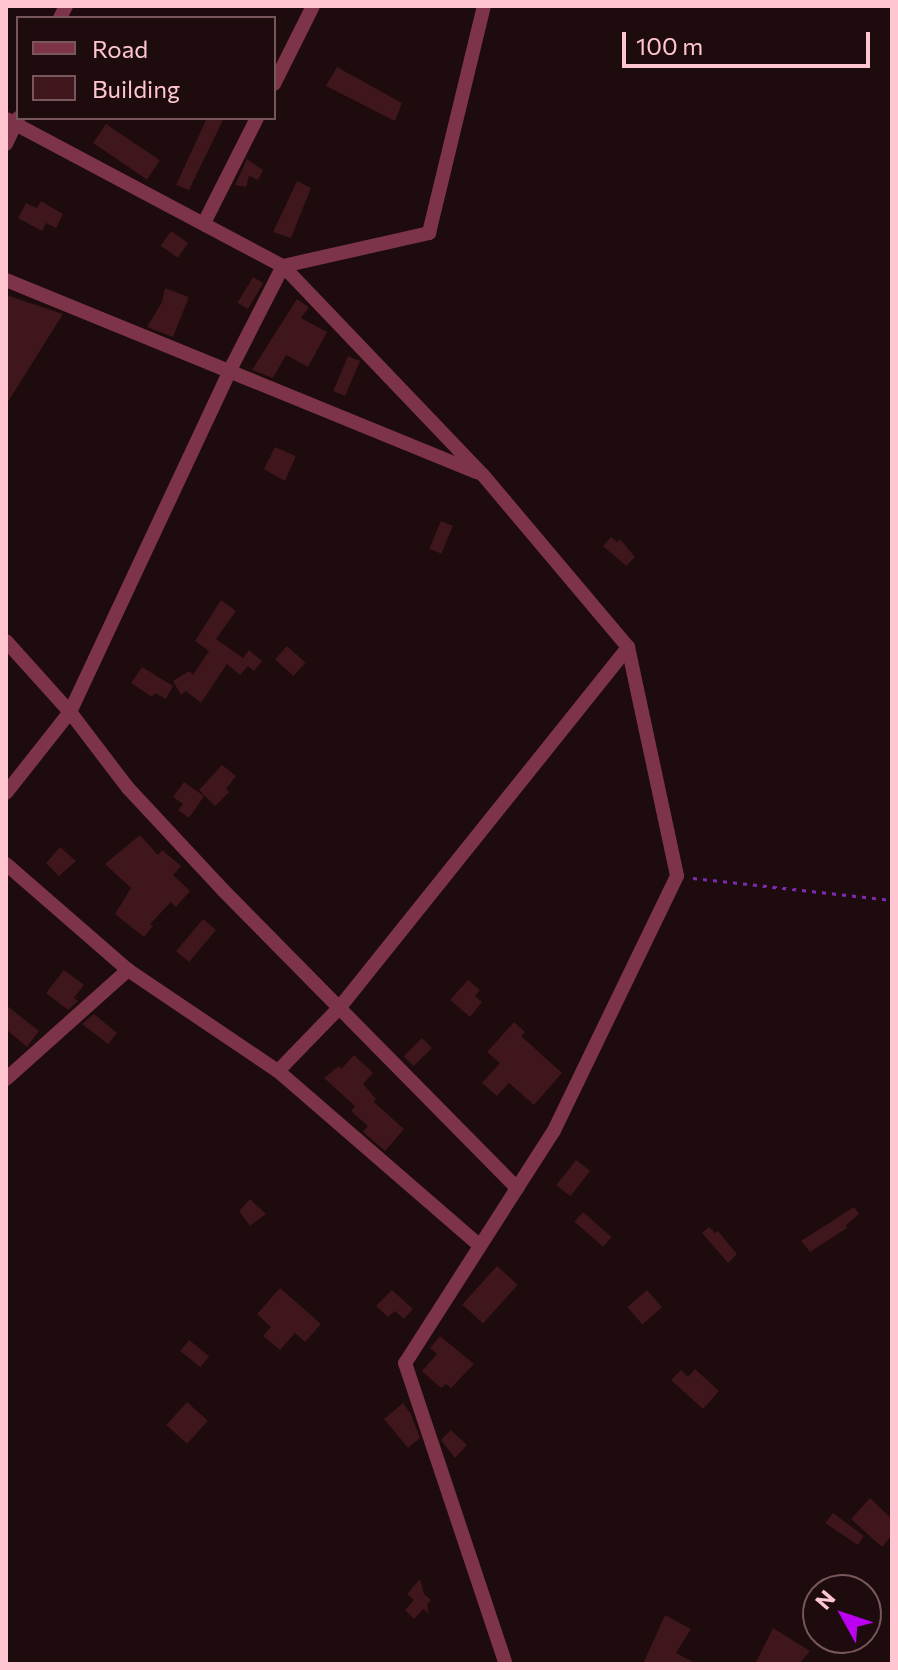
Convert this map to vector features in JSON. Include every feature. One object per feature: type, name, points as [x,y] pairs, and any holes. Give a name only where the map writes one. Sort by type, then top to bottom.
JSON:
[{"type":"street","points":[[276,80],[313,6]]},
{"type":"street","points":[[283,266],[429,233],[484,6]]},
{"type":"street","points":[[6,144],[13,120],[283,266],[483,475],[628,647],[677,876],[553,1132],[405,1363],[506,1664]]},
{"type":"street","points":[[204,223],[256,120]]},
{"type":"street","points":[[6,793],[70,712],[229,372],[283,266]]},
{"type":"street","points":[[6,280],[483,475]]},
{"type":"street","points":[[6,641],[70,712],[139,799],[223,890],[517,1188]]},
{"type":"street","points":[[278,1071],[340,1007],[628,647]]},
{"type":"street","points":[[6,864],[128,970],[278,1071],[480,1246]]},
{"type":"street","points":[[6,1079],[128,970]]},
{"type":"path","points":[[677,876],[750,887],[892,900]]},
{"type":"building","points":[[337,67],[402,103],[395,121],[326,86]]},
{"type":"building","points":[[206,120],[223,120],[189,190],[176,185]]},
{"type":"building","points":[[106,124],[160,160],[147,179],[93,143]]},
{"type":"building","points":[[247,159],[263,170],[258,180],[249,176],[246,187],[235,185]]},
{"type":"building","points":[[297,181],[311,188],[291,238],[273,232]]},
{"type":"building","points":[[41,201],[63,214],[56,228],[46,223],[42,231],[18,218],[26,203],[37,208]]},
{"type":"building","points":[[171,231],[188,243],[178,258],[161,246]]},
{"type":"building","points":[[253,277],[263,283],[248,309],[238,303]]},
{"type":"building","points":[[165,288],[189,297],[173,337],[147,327],[162,302]]},
{"type":"building","points":[[6,295],[63,314],[6,405]]},
{"type":"building","points":[[297,299],[309,307],[301,318],[327,332],[308,367],[286,355],[273,378],[252,370]]},
{"type":"building","points":[[348,356],[360,361],[345,396],[333,391]]},
{"type":"building","points":[[275,447],[296,456],[285,481],[264,469]]},
{"type":"building","points":[[441,521],[453,526],[441,554],[429,549]]},
{"type":"building","points":[[611,537],[617,542],[620,539],[635,557],[626,566],[603,546]]},
{"type":"building","points":[[221,600],[236,611],[216,639],[243,658],[249,650],[262,661],[254,671],[248,666],[240,675],[227,664],[201,703],[186,691],[181,695],[173,681],[189,671],[193,675],[209,651],[195,641]]},
{"type":"building","points":[[287,646],[306,663],[294,676],[275,659]]},
{"type":"building","points":[[142,667],[173,686],[166,699],[155,693],[152,697],[131,683]]},
{"type":"building","points":[[222,765],[236,776],[226,789],[229,792],[215,806],[199,790]]},
{"type":"building","points":[[184,782],[204,796],[189,818],[178,810],[183,804],[173,797]]},
{"type":"building","points":[[140,835],[158,855],[162,850],[181,866],[173,875],[190,891],[176,907],[171,902],[150,924],[153,926],[144,937],[115,914],[131,888],[105,864]]},
{"type":"building","points":[[60,847],[76,861],[59,876],[46,863]]},
{"type":"building","points":[[203,919],[216,930],[189,962],[176,951]]},
{"type":"building","points":[[64,970],[84,985],[74,998],[78,1001],[68,1010],[46,993]]},
{"type":"building","points":[[468,980],[480,990],[475,996],[482,1002],[470,1017],[450,1000]]},
{"type":"building","points":[[6,1005],[39,1031],[27,1047],[6,1029]]},
{"type":"building","points":[[94,1014],[117,1033],[108,1044],[82,1024]]},
{"type":"building","points":[[514,1022],[525,1032],[521,1036],[562,1073],[534,1105],[509,1083],[497,1096],[482,1083],[500,1063],[487,1052]]},
{"type":"building","points":[[422,1038],[432,1048],[414,1066],[404,1056]]},
{"type":"building","points":[[354,1055],[373,1073],[363,1084],[376,1099],[374,1102],[404,1129],[385,1151],[363,1132],[368,1126],[351,1111],[355,1106],[324,1078],[339,1066],[341,1069]]},
{"type":"building","points":[[576,1160],[590,1171],[570,1196],[556,1185]]},
{"type":"building","points":[[250,1199],[266,1214],[250,1226],[239,1211]]},
{"type":"building","points":[[854,1207],[859,1214],[846,1225],[847,1228],[810,1252],[801,1241]]},
{"type":"building","points":[[583,1212],[612,1237],[603,1247],[574,1222]]},
{"type":"building","points":[[709,1227],[715,1233],[718,1231],[737,1254],[728,1263],[702,1233]]},
{"type":"building","points":[[497,1266],[518,1285],[483,1323],[462,1305]]},
{"type":"building","points":[[280,1288],[321,1324],[305,1342],[295,1333],[280,1350],[263,1336],[271,1327],[257,1314]]},
{"type":"building","points":[[392,1290],[413,1309],[404,1319],[395,1311],[388,1317],[376,1306]]},
{"type":"building","points":[[647,1290],[662,1307],[642,1324],[627,1307]]},
{"type":"building","points":[[440,1336],[474,1364],[451,1388],[446,1384],[441,1388],[422,1371],[437,1354],[430,1348]]},
{"type":"building","points":[[189,1340],[209,1356],[200,1367],[180,1351]]},
{"type":"building","points":[[695,1369],[719,1391],[703,1409],[671,1380],[681,1370],[688,1377]]},
{"type":"building","points":[[187,1402],[208,1421],[187,1444],[166,1425]]},
{"type":"building","points":[[403,1403],[420,1438],[408,1448],[384,1419]]},
{"type":"building","points":[[451,1430],[467,1445],[455,1458],[441,1440]]},
{"type":"building","points":[[870,1498],[892,1519],[892,1535],[882,1547],[851,1519]]},
{"type":"building","points":[[833,1513],[864,1536],[858,1545],[825,1523]]},
{"type":"building","points":[[420,1579],[424,1594],[431,1600],[427,1605],[429,1614],[423,1609],[414,1619],[405,1610],[414,1600],[407,1594]]},
{"type":"building","points":[[665,1615],[691,1629],[676,1653],[697,1664],[643,1664]]},
{"type":"building","points":[[773,1628],[802,1646],[802,1654],[807,1654],[799,1664],[755,1664]]}]
